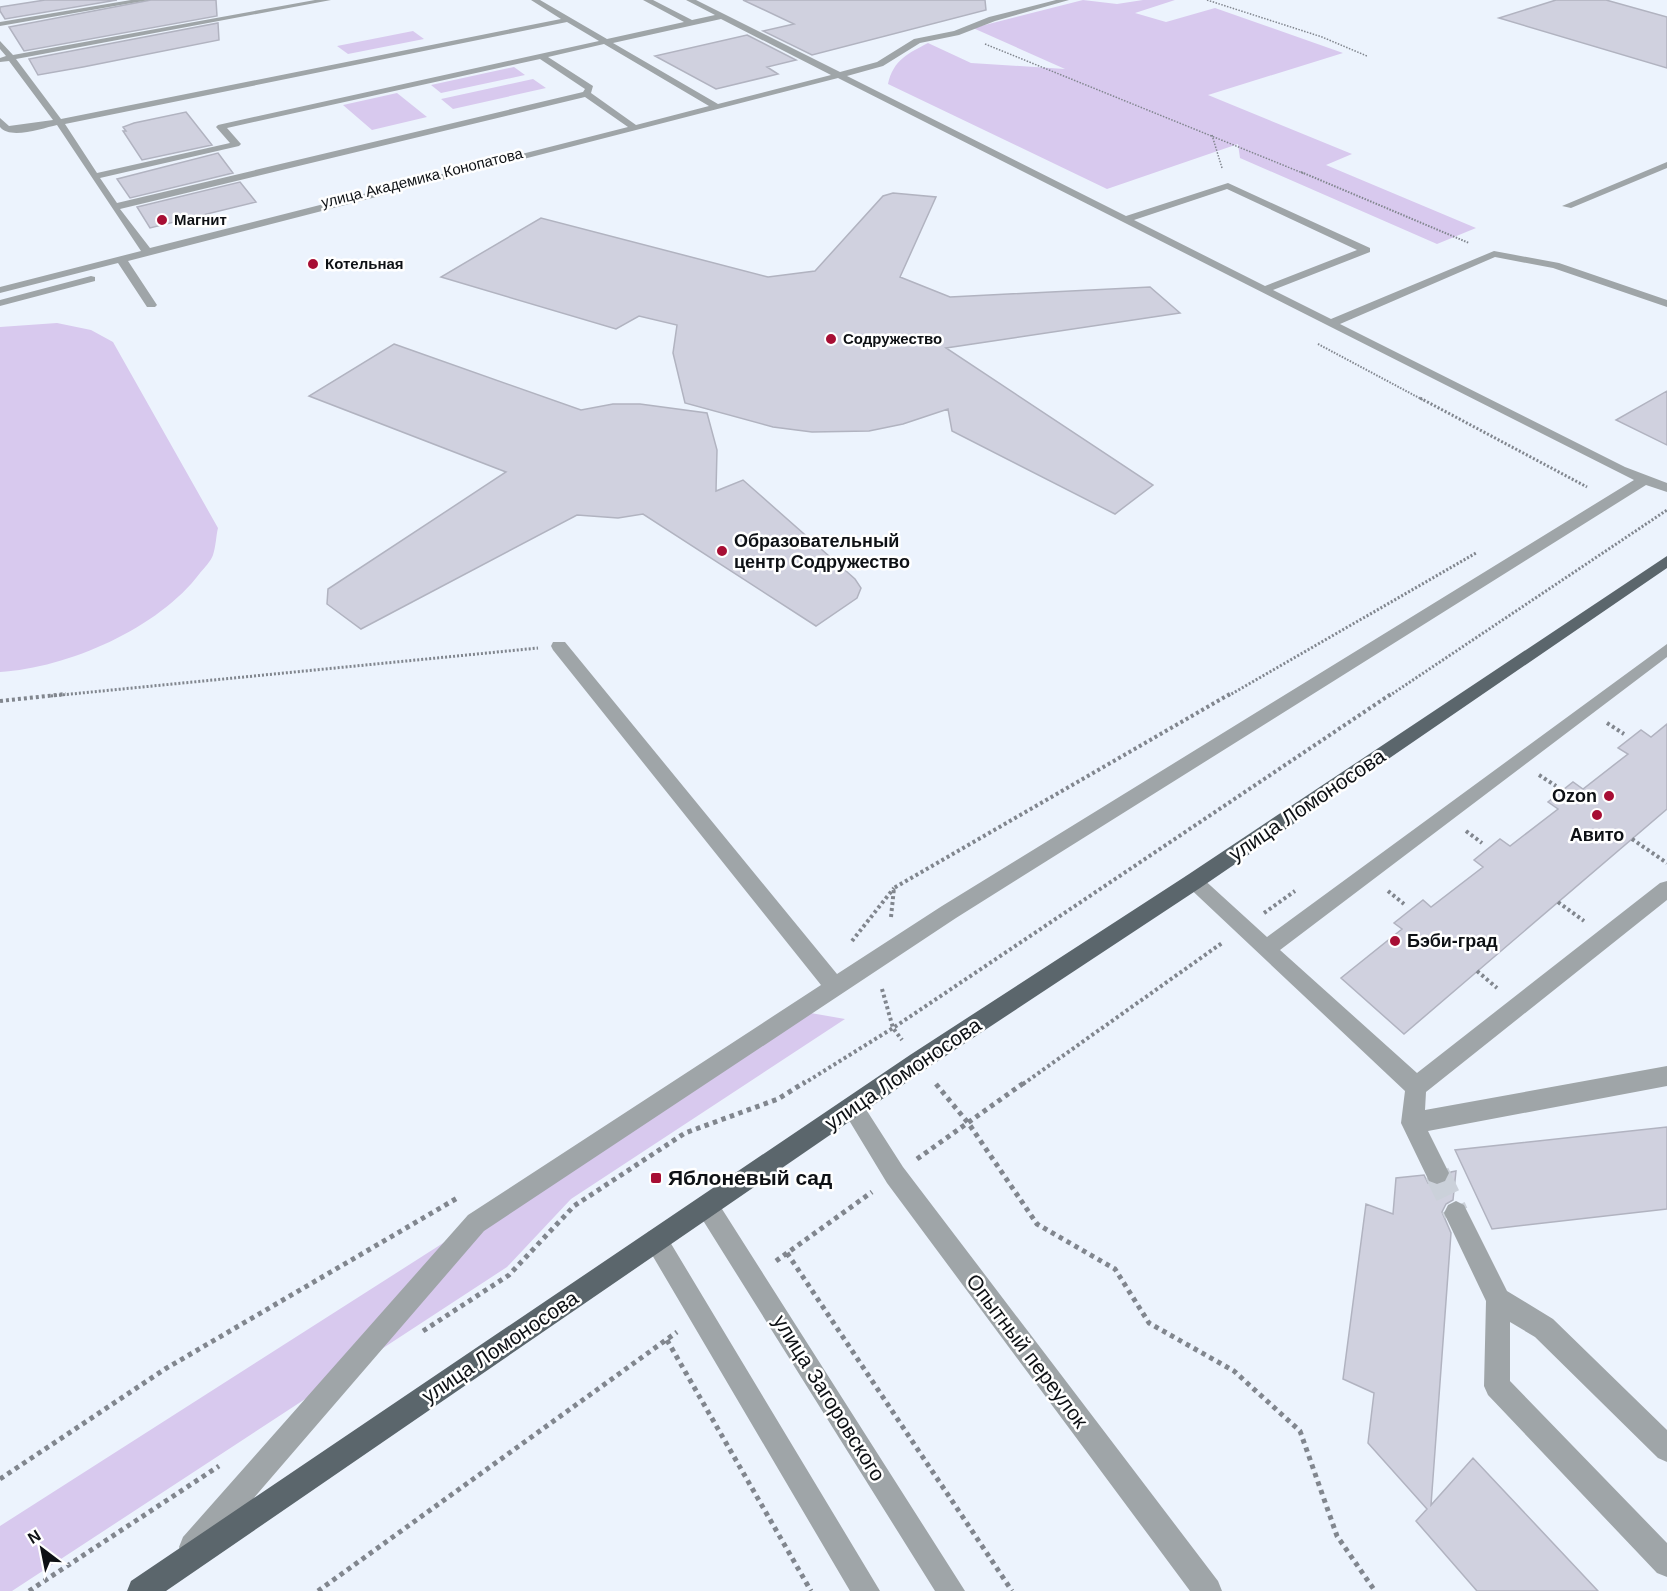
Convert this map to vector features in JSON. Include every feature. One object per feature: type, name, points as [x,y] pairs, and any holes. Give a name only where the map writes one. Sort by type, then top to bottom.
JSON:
[{"type":"main road","name":"улица Ломоносова","points":[[141,1591],[852,1107],[1193,882],[1667,561]]},
{"type":"street","points":[[0,24],[145,0]]},
{"type":"street","points":[[0,60],[327,0]]},
{"type":"street","points":[[535,0],[716,107]]},
{"type":"street","points":[[647,0],[692,23]]},
{"type":"street","points":[[690,0],[1267,289],[1642,481],[1667,488]]},
{"type":"street","name":"улица Академика Конопатова","points":[[0,290],[880,64],[917,41],[956,33],[992,19],[1065,0]]},
{"type":"street","points":[[94,177],[236,144],[221,127],[722,16]]},
{"type":"street","points":[[0,121],[6,129],[59,122],[567,20]]},
{"type":"street","points":[[0,43],[59,122],[114,207],[147,252]]},
{"type":"street","points":[[114,207],[586,94],[590,88],[541,56]]},
{"type":"street","name":"улица Академика Конопатова","points":[[182,255],[852,82]]},
{"type":"street","points":[[586,94],[635,128]]},
{"type":"street","points":[[1567,206],[1667,165]]},
{"type":"street","points":[[1127,219],[1228,186],[1366,250],[1267,289]]},
{"type":"street","points":[[1333,323],[1494,254],[1555,265],[1667,304]]},
{"type":"street","points":[[121,259],[151,305]]},
{"type":"street","points":[[0,303],[104,276]]},
{"type":"street","points":[[173,1569],[476,1223],[830,981],[887,952],[1642,481]]},
{"type":"street","points":[[559,646],[830,981]]},
{"type":"street","points":[[1266,949],[1667,649]]},
{"type":"street","points":[[1193,882],[1416,1087]]},
{"type":"street","points":[[1437,1173],[1412,1123],[1416,1087],[1667,889]]},
{"type":"street","points":[[1412,1123],[1667,1076]]},
{"type":"street","name":"Опытный переулок","points":[[852,1107],[895,1175],[1208,1591]]},
{"type":"street","name":"улица Загоровского","points":[[707,1206],[951,1591]]},
{"type":"street","points":[[1456,1212],[1498,1300],[1497,1386],[1667,1563]]},
{"type":"street","points":[[656,1240],[866,1591]]},
{"type":"street","points":[[1498,1300],[1544,1328],[1667,1449]]},
{"type":"path","points":[[1207,0],[1322,37],[1367,56]]},
{"type":"path","points":[[984,44],[1211,134],[1494,254]]},
{"type":"path","points":[[1211,134],[1228,186]]},
{"type":"path","points":[[1581,492],[1620,470]]},
{"type":"path","points":[[422,1333],[509,1275],[574,1206],[685,1133],[778,1099],[893,1028],[1667,510]]},
{"type":"path","points":[[830,981],[894,888],[1485,548]]},
{"type":"path","points":[[0,701],[559,646]]},
{"type":"path","points":[[1632,839],[1667,863]]},
{"type":"path","points":[[753,1278],[1300,887]]},
{"type":"path","points":[[893,1028],[880,984],[887,952],[894,888]]},
{"type":"path","points":[[969,1124],[1037,1224],[1115,1269],[1149,1323],[1234,1371],[1300,1431],[1337,1536],[1376,1591]]},
{"type":"path","points":[[0,1479],[165,1369],[469,1191]]},
{"type":"path","points":[[787,1253],[1012,1591]]},
{"type":"path","points":[[318,1591],[701,1315]]},
{"type":"path","points":[[667,1340],[811,1591]]},
{"type":"path","points":[[29,1591],[226,1462]]},
{"type":"shaded area","points":[[1083,0],[1117,4],[1143,0],[1175,0],[1135,13],[1166,22],[1215,8],[1343,53],[1208,95],[1352,154],[1326,165],[1476,228],[1437,244],[1240,158],[1238,144],[1107,189],[888,84],[898,63],[908,54],[928,43],[971,63],[1065,69],[973,28]]},
{"type":"shaded area","points":[[413,31],[424,39],[348,54],[337,46]]},
{"type":"shaded area","points":[[514,67],[525,75],[441,93],[431,85]]},
{"type":"shaded area","points":[[533,79],[546,88],[453,109],[441,99]]},
{"type":"shaded area","points":[[397,93],[427,117],[372,130],[343,105]]},
{"type":"shaded area","points":[[57,323],[91,330],[113,342],[218,528],[211,560],[182,593],[137,627],[110,642],[54,663],[0,672],[0,327]]},
{"type":"shaded area","points":[[805,1012],[845,1019],[571,1199],[507,1267],[12,1591],[0,1591],[0,1526]]},
{"type":"building","points":[[45,0],[117,0],[5,19],[0,11],[0,7]]},
{"type":"building","points":[[151,0],[216,0],[217,16],[24,51],[9,27]]},
{"type":"building","points":[[743,0],[985,0],[986,10],[812,55],[763,31],[794,24]]},
{"type":"building","points":[[1556,0],[1606,0],[1667,17],[1667,68],[1499,18]]},
{"type":"building","points":[[218,23],[219,40],[83,67],[38,75],[29,59]]},
{"type":"building","points":[[747,35],[796,60],[767,67],[778,74],[716,89],[655,56]]},
{"type":"building","points":[[186,112],[212,145],[142,160],[123,131],[126,131],[123,127],[134,123]]},
{"type":"building","points":[[218,153],[233,173],[130,198],[117,179]]},
{"type":"building","points":[[240,182],[256,202],[150,228],[137,207]]},
{"type":"building","points":[[893,193],[936,197],[900,277],[950,297],[1150,287],[1180,313],[946,348],[1153,485],[1115,514],[952,431],[948,409],[903,424],[869,431],[812,432],[773,427],[685,403],[673,353],[677,325],[639,316],[616,329],[441,277],[541,218],[768,277],[815,271],[883,196]]},
{"type":"building","points":[[394,344],[581,410],[613,404],[640,404],[707,413],[717,450],[716,491],[743,480],[855,579],[861,588],[857,598],[816,626],[643,514],[618,518],[577,515],[361,629],[327,604],[328,589],[506,472],[309,396]]},
{"type":"building","points":[[1667,391],[1667,445],[1616,420]]},
{"type":"building","points":[[1667,724],[1667,809],[1404,1034],[1341,978],[1402,929],[1394,923],[1423,900],[1431,907],[1483,867],[1474,860],[1500,839],[1510,846],[1558,809],[1548,802],[1573,782],[1583,789],[1628,754],[1618,748],[1641,730],[1651,737]]},
{"type":"building","points":[[1667,1127],[1667,1209],[1492,1229],[1455,1150]]},
{"type":"building","points":[[1456,1171],[1453,1200],[1446,1204],[1442,1212],[1451,1233],[1431,1505],[1473,1458],[1598,1591],[1477,1591],[1416,1521],[1427,1509],[1368,1443],[1374,1393],[1343,1379],[1366,1204],[1393,1214],[1396,1178],[1424,1175],[1428,1183],[1438,1186],[1446,1183],[1451,1172]]},
{"type":"tunnel","points":[[1437,1173],[1456,1213]]},
{"type":"place","name":"Магнит","points":[[162,220]]},
{"type":"place","name":"Котельная","points":[[313,264]]},
{"type":"place","name":"Содружество","points":[[831,339]]},
{"type":"place","name":"Образовательный центр Содружество","points":[[722,551]]},
{"type":"place","name":"Ozon","points":[[1609,796]]},
{"type":"place","name":"Авито","points":[[1597,815]]},
{"type":"place","name":"Бэби-град","points":[[1395,941]]},
{"type":"place","name":"Яблоневый сад","points":[[656,1178]]}]
